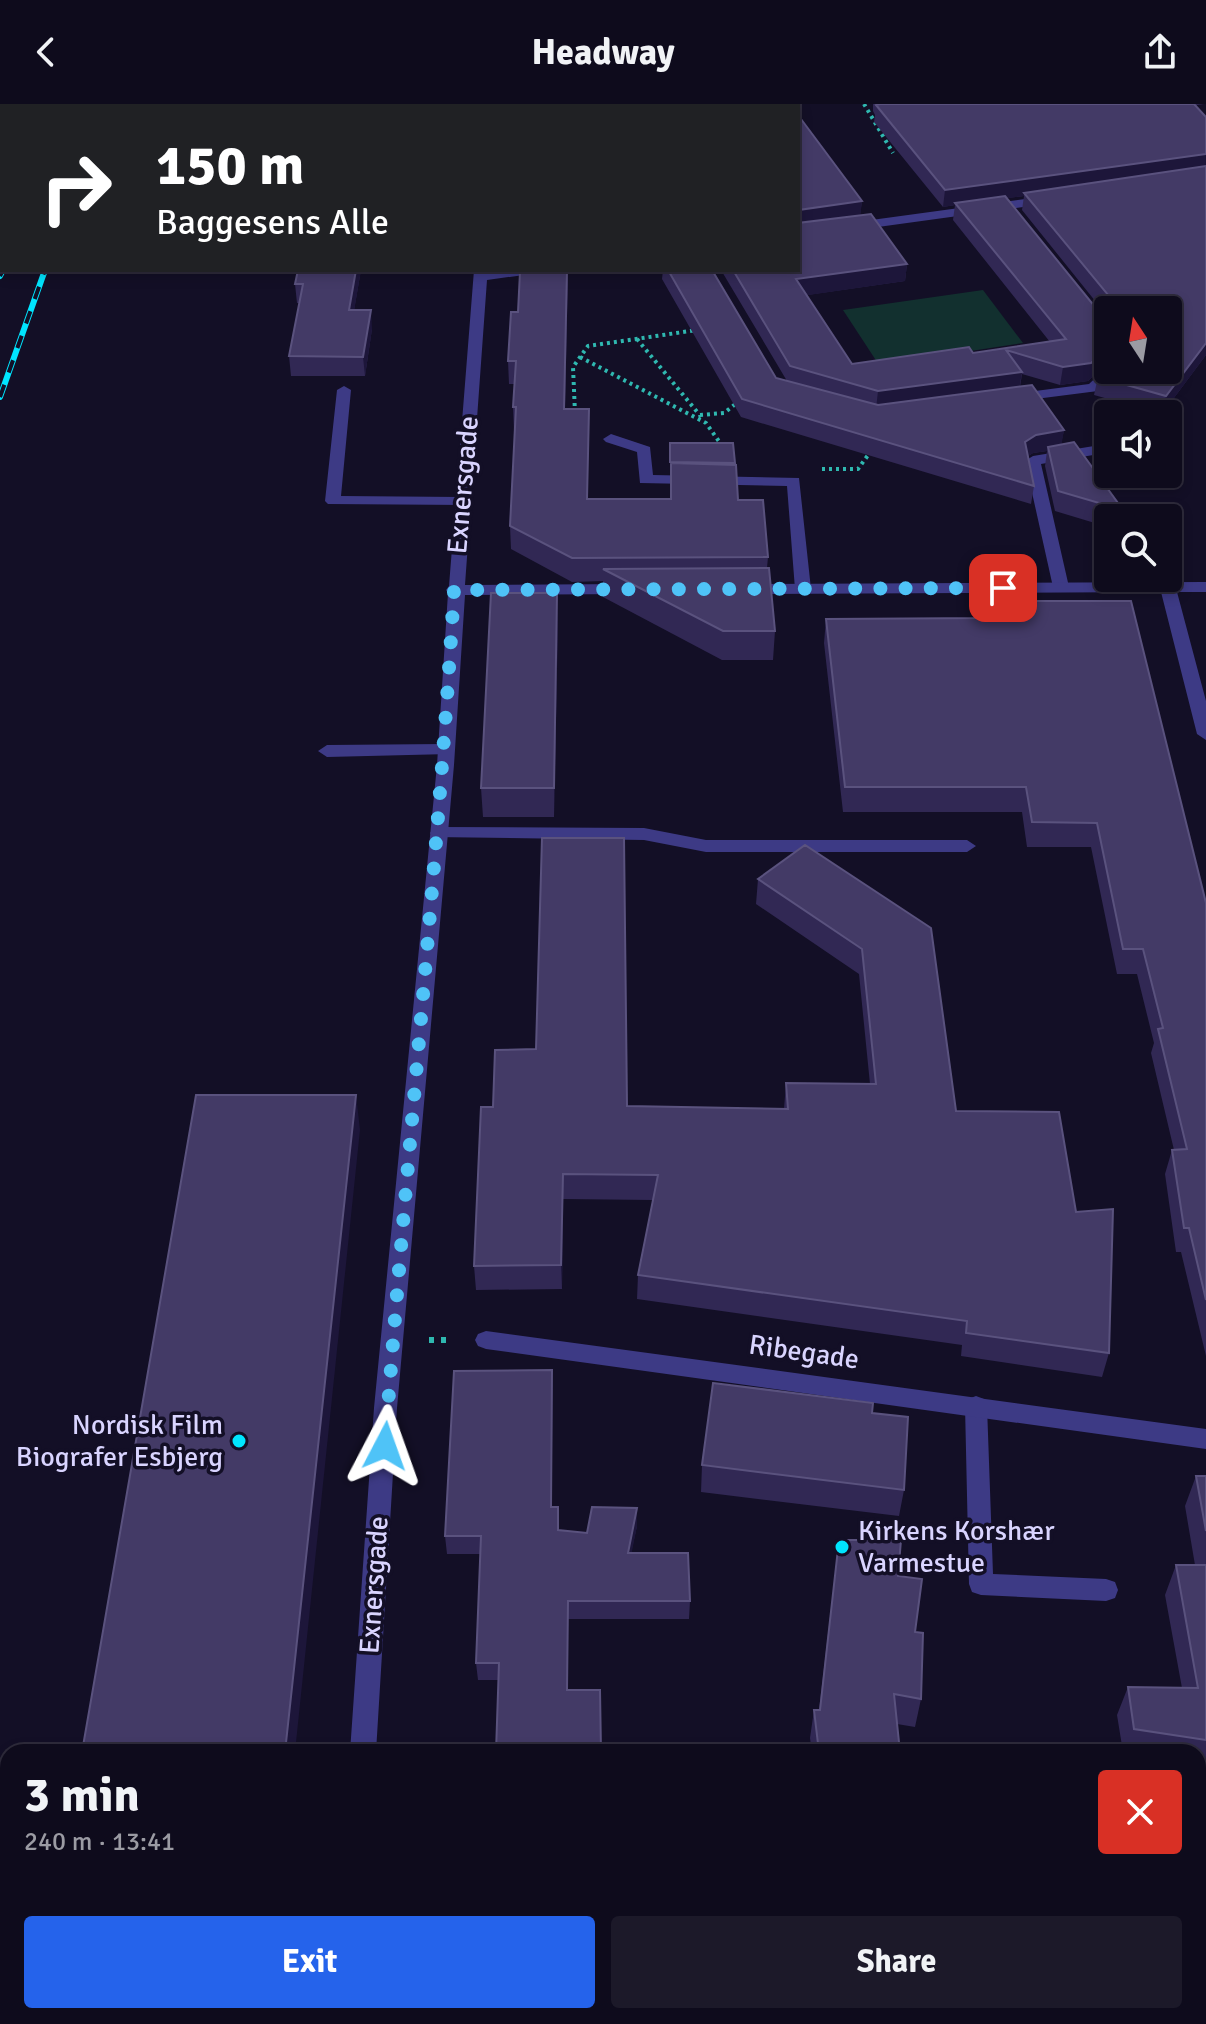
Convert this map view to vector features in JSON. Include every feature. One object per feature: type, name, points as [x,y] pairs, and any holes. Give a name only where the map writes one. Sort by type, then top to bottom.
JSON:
[{"type":"street","points":[[800,234],[1012,211],[1057,198]]},
{"type":"street","points":[[480,274],[506,272]]},
{"type":"street","name":"Exnersgade","points":[[364,1744],[392,1340],[439,833],[454,590],[480,274]]},
{"type":"street","points":[[995,401],[1093,388],[1097,384]]},
{"type":"street","points":[[344,390],[333,501],[461,502]]},
{"type":"street","points":[[611,439],[645,450],[645,480],[794,481],[803,589]]},
{"type":"street","points":[[1061,587],[1033,461],[1094,451]]},
{"type":"street","points":[[724,589],[1094,587]]},
{"type":"street","points":[[1182,587],[1206,587]]},
{"type":"street","points":[[454,590],[644,589]]},
{"type":"street","points":[[1169,592],[1206,734]]},
{"type":"street","points":[[327,751],[444,750]]},
{"type":"street","points":[[439,833],[644,834],[706,846],[967,846]]},
{"type":"street","name":"Ribegade","points":[[486,1340],[1206,1439]]},
{"type":"street","points":[[976,1406],[981,1584],[1106,1590]]},
{"type":"path","points":[[864,104],[893,153]]},
{"type":"path","points":[[611,439],[607,432],[575,413],[573,367],[588,346],[712,328]]},
{"type":"path","points":[[637,339],[725,450],[712,450]]},
{"type":"path","points":[[580,357],[706,423]]},
{"type":"path","points":[[699,415],[724,413],[747,397]]},
{"type":"path","points":[[794,481],[808,469],[858,469],[879,440]]},
{"type":"path","points":[[392,1340],[486,1340]]},
{"type":"green space","points":[[983,290],[1023,343],[879,365],[843,310]]},
{"type":"building","points":[[1194,104],[1206,117],[1206,154],[945,190],[876,105]]},
{"type":"building","points":[[800,118],[862,201],[800,210]]},
{"type":"building","points":[[1206,166],[1206,343],[1182,375],[1182,296],[1109,296],[1024,193]]},
{"type":"building","points":[[1005,196],[1094,306],[1094,360],[1091,363],[1063,367],[1006,350],[1022,372],[878,391],[790,366],[734,272],[800,272],[800,223],[871,214],[907,264],[796,279],[852,364],[969,347],[973,353],[1066,339],[955,203]]},
{"type":"building","points":[[298,272],[356,272],[349,310],[371,310],[363,357],[289,356],[303,284],[295,284]]},
{"type":"building","points":[[520,272],[567,272],[564,409],[589,409],[587,499],[671,499],[671,463],[736,465],[738,500],[763,500],[768,557],[572,558],[510,526],[516,361],[508,361],[511,312],[518,312]]},
{"type":"building","points":[[669,272],[713,272],[776,378],[878,405],[1032,385],[1064,430],[1036,435],[1025,442],[1034,486],[742,399]]},
{"type":"building","points":[[1123,384],[1175,384],[1166,396]]},
{"type":"building","points":[[1074,442],[1094,470],[1094,488],[1107,488],[1119,504],[1102,504],[1058,491],[1048,447]]},
{"type":"building","points":[[670,443],[733,443],[735,463],[670,462]]},
{"type":"building","points":[[769,568],[775,631],[723,631],[603,569]]},
{"type":"building","points":[[491,593],[557,593],[554,788],[481,788]]},
{"type":"building","points":[[985,601],[1131,601],[1206,903],[1206,1300],[1189,1228],[1184,1228],[1172,1150],[1187,1149],[1158,1029],[1163,1028],[1143,949],[1123,949],[1097,823],[1032,822],[1026,787],[845,787],[826,619],[988,618]]},
{"type":"building","points":[[542,838],[624,838],[627,1106],[788,1109],[786,1083],[876,1084],[862,949],[758,879],[805,845],[931,928],[956,1111],[1059,1112],[1076,1212],[1113,1209],[1109,1353],[966,1333],[967,1321],[638,1275],[658,1175],[563,1174],[561,1265],[474,1266],[481,1107],[493,1107],[495,1050],[536,1049]]},
{"type":"building","name":"Nordisk Film Biografer Esbjerg","points":[[196,1095],[356,1095],[286,1744],[83,1744]]},
{"type":"building","points":[[552,1370],[551,1507],[558,1507],[558,1530],[587,1533],[592,1507],[637,1508],[628,1553],[688,1553],[690,1601],[568,1601],[567,1690],[600,1690],[601,1744],[496,1744],[499,1663],[476,1663],[481,1536],[445,1536],[454,1371]]},
{"type":"building","points":[[713,1383],[873,1403],[872,1413],[908,1417],[904,1490],[702,1465]]},
{"type":"building","points":[[1196,1476],[1206,1476],[1206,1531]]},
{"type":"building","points":[[839,1540],[901,1540],[898,1576],[922,1579],[915,1632],[923,1633],[921,1699],[894,1694],[899,1744],[818,1744],[814,1710],[820,1710]]},
{"type":"building","points":[[1176,1565],[1206,1565],[1206,1740],[1134,1729],[1128,1687],[1198,1688]]},
{"type":"railway","points":[[0,276],[2,272]]},
{"type":"railway","points":[[0,397],[44,272]]},
{"type":"place","name":"Nordisk Film Biografer Esbjerg","points":[[239,1441]]},
{"type":"place","name":"Kirkens Korshær Varmestue","points":[[842,1547]]},
{"type":"route","points":[[385,1446],[423,977],[439,833],[454,590],[1003,588]]}]
